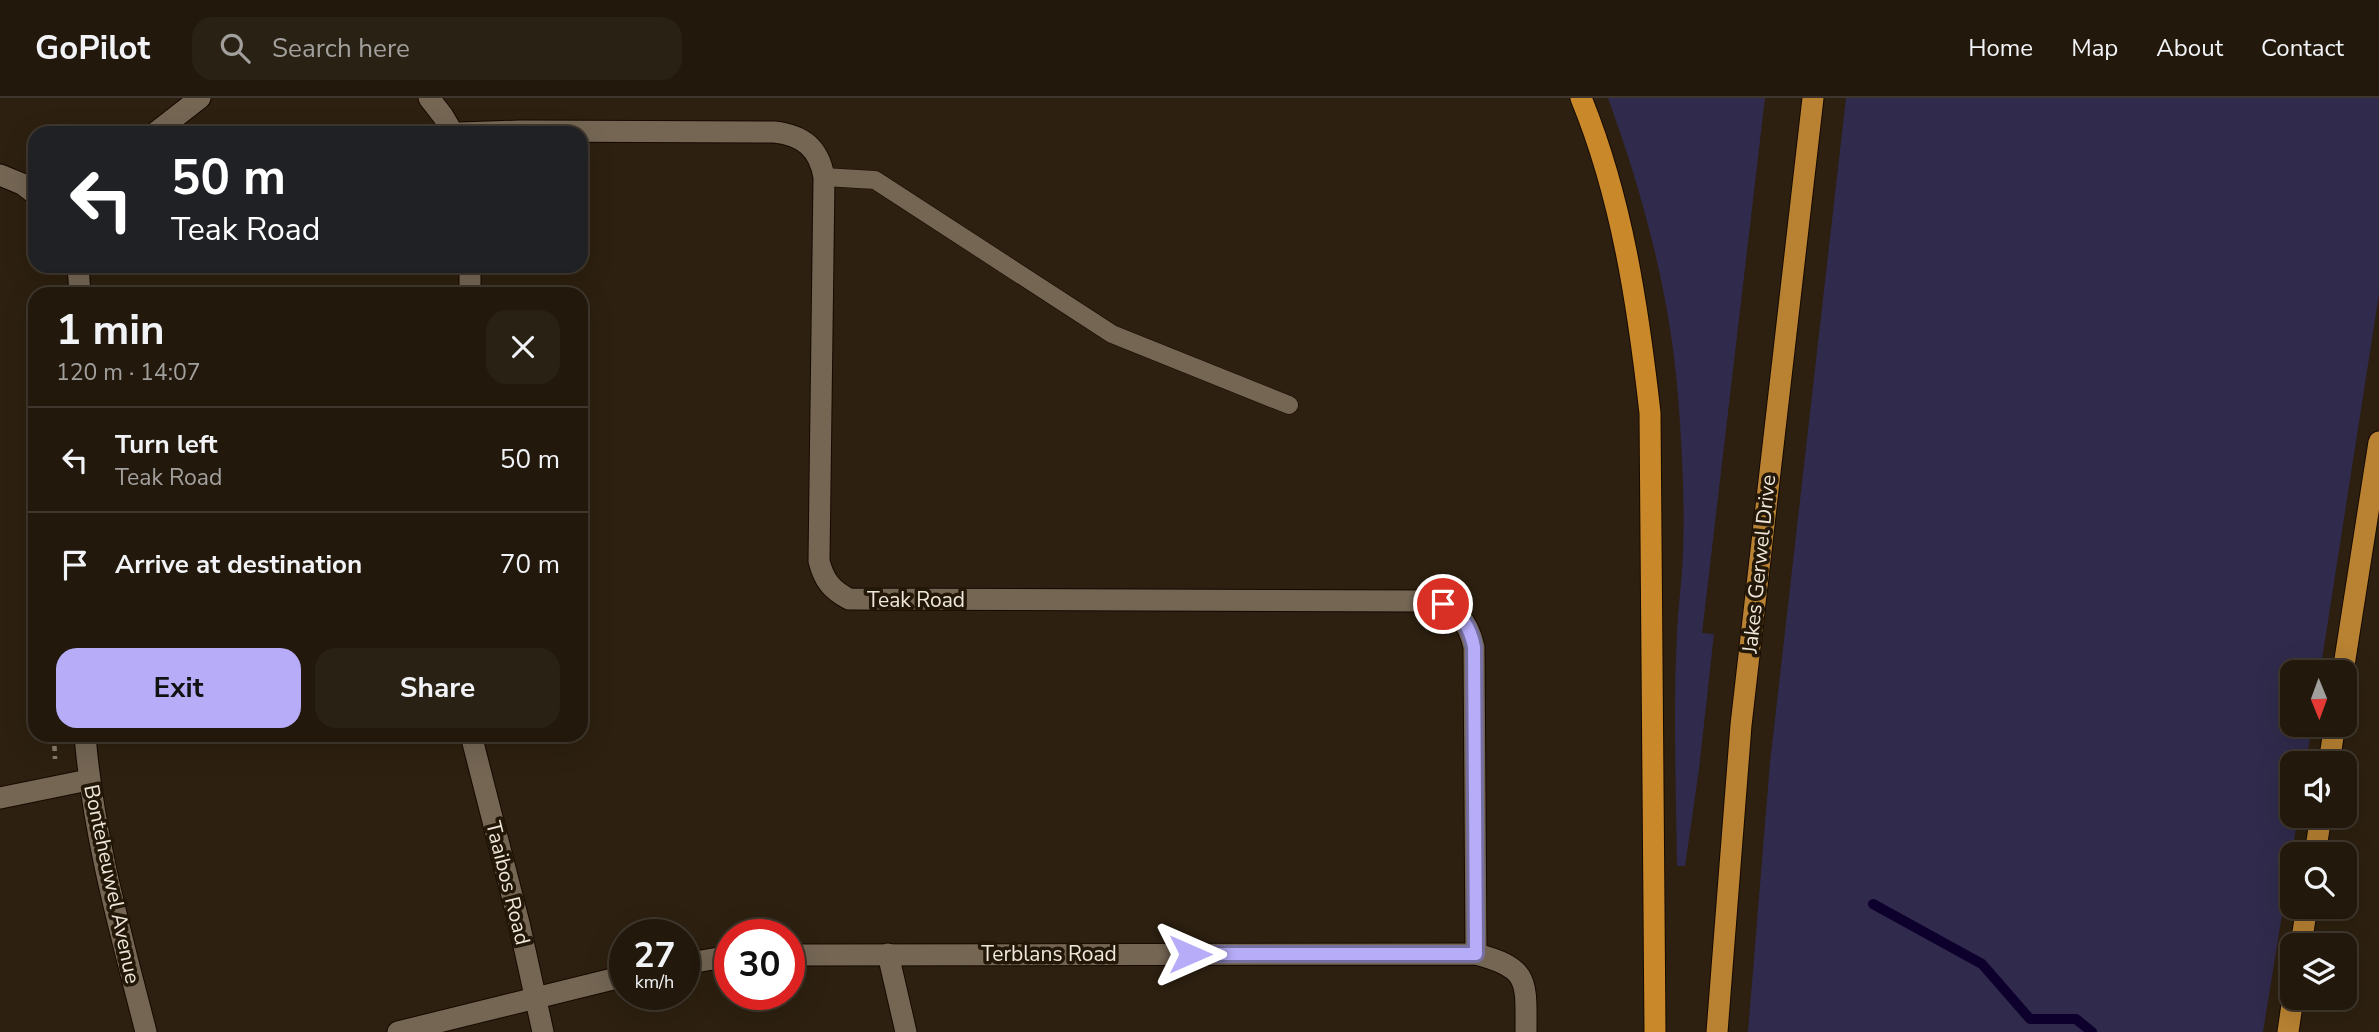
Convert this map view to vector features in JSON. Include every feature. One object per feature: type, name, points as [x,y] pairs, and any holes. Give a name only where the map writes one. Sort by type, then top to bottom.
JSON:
[{"type":"highway","points":[[1581,98],[1592,125],[1619,215],[1643,349],[1650,413],[1655,1032]]},
{"type":"highway","name":"Jakes Gerwel Drive","points":[[1717,1032],[1741,725],[1813,98]]},
{"type":"highway","points":[[2345,660],[2379,442]]},
{"type":"highway","points":[[2288,1032],[2291,1010]]},
{"type":"street","points":[[164,126],[200,98]]},
{"type":"street","points":[[429,98],[449,126]]},
{"type":"street","name":"Teak Road","points":[[588,132],[790,134],[804,140],[815,150],[822,163],[824,177],[819,561],[828,584],[837,592],[849,598],[863,600],[1428,601],[1443,604],[1455,611],[1465,622],[1474,647],[1476,954]]},
{"type":"street","points":[[0,175],[28,189]]},
{"type":"street","name":"Bonteheuwel Avenue","points":[[85,742],[88,780],[97,836],[146,1032]]},
{"type":"street","name":"Taaibos Road","points":[[473,742],[520,922],[543,1032]]},
{"type":"street","points":[[0,798],[88,780]]},
{"type":"street","points":[[888,954],[906,1032]]},
{"type":"street","name":"Terblans Road","points":[[805,955],[1476,954],[1502,961],[1515,969],[1521,977],[1525,990],[1526,1032]]},
{"type":"street","points":[[398,1032],[609,980]]},
{"type":"lane","points":[[824,177],[875,180],[1112,334],[1289,404]]},
{"type":"path","points":[[54,742],[55,765]]},
{"type":"shaded area","points":[[1608,98],[1765,98],[1702,633],[1714,634],[1685,866],[1677,866],[1676,662],[1684,534],[1678,396],[1662,282],[1633,171]]},
{"type":"shaded area","points":[[1846,98],[2379,98],[2379,294],[2322,660],[2280,660],[2280,737],[2310,737],[2308,751],[2280,751],[2280,828],[2296,828],[2294,842],[2280,842],[2281,919],[2263,1032],[1748,1032],[1770,763]]},
{"type":"waterway","points":[[1873,904],[1982,964],[2030,1019],[2076,1019],[2092,1032]]},
{"type":"route","points":[[1190,954],[1476,954],[1474,647],[1465,622],[1455,611],[1443,604]]}]
